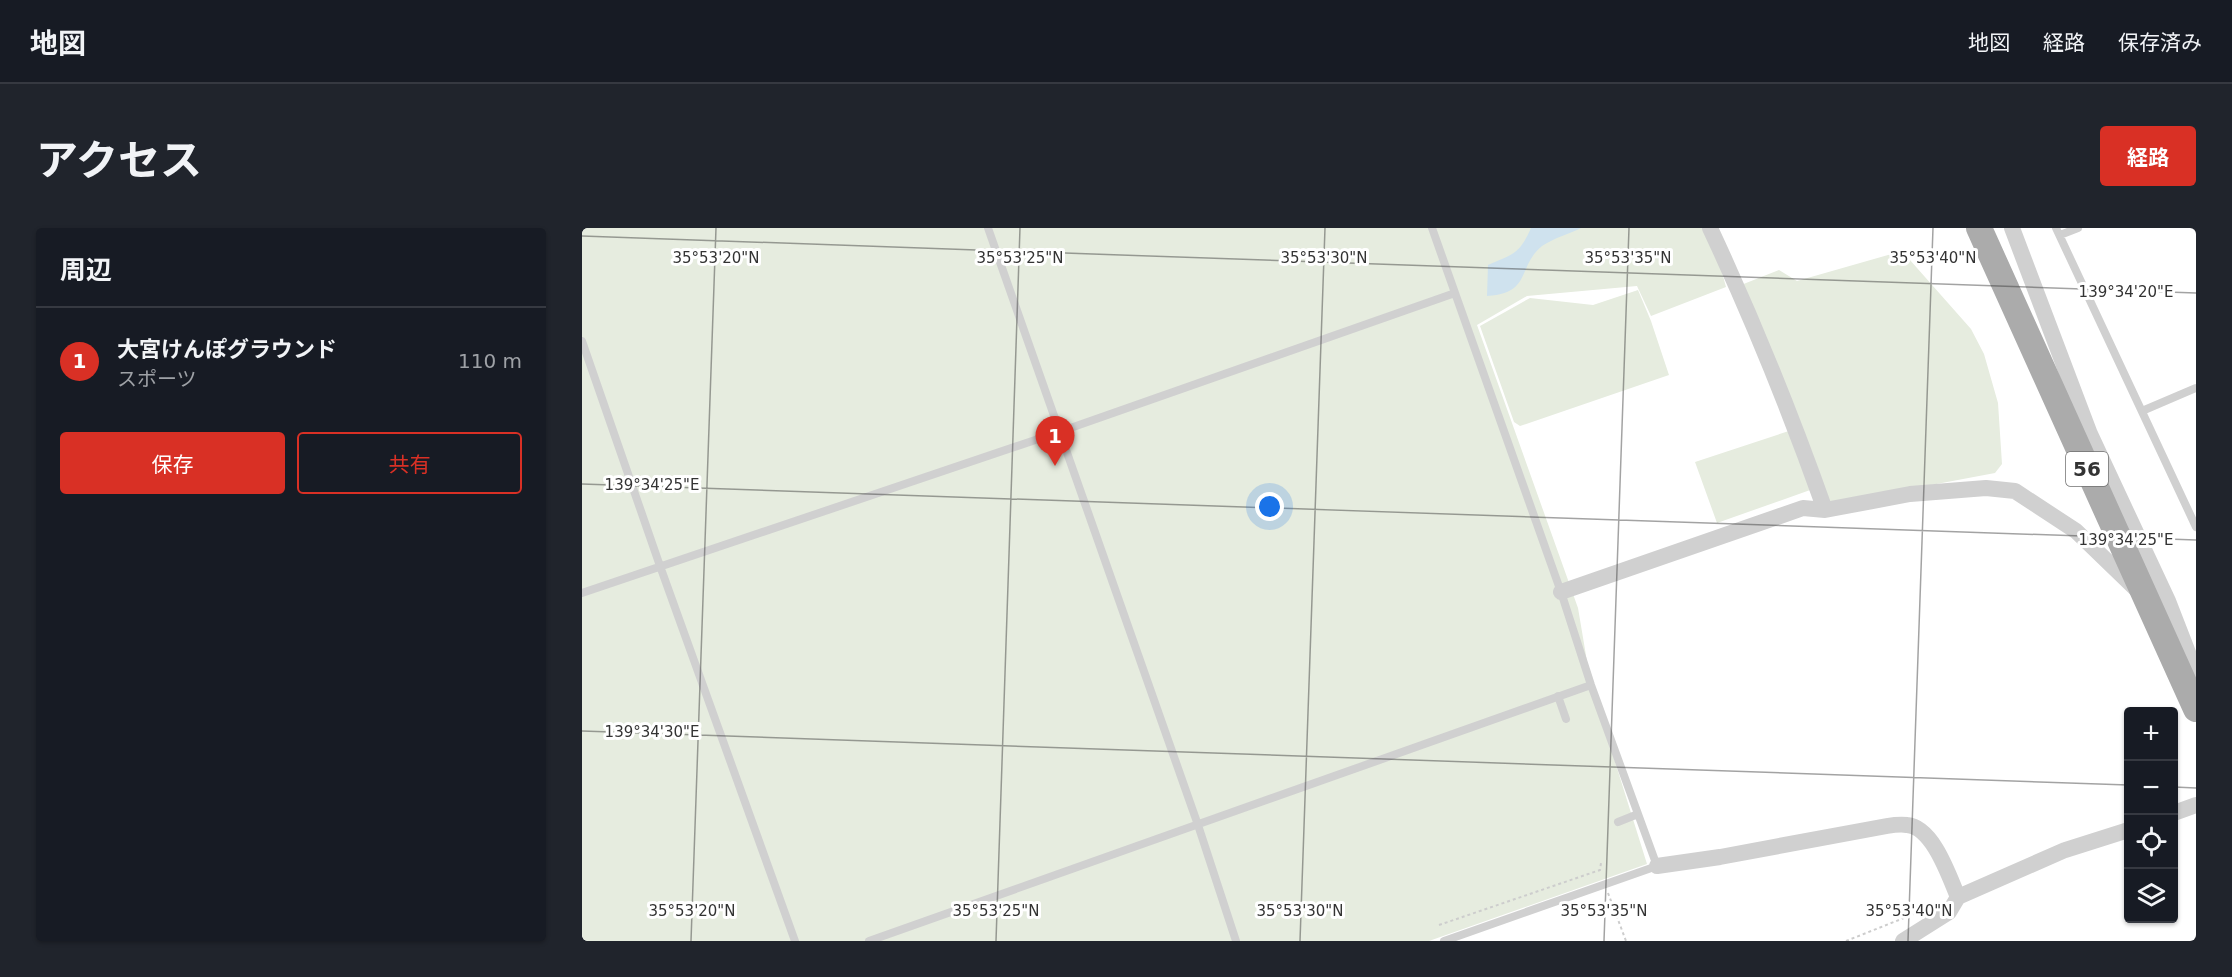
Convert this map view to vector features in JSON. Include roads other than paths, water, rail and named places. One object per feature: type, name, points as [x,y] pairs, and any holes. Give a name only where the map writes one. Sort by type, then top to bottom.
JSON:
[{"type":"main road","name":"56","points":[[1979,228],[2143,596],[2196,709]]},
{"type":"street","points":[[1710,228],[1793,421],[1825,510]]},
{"type":"street","points":[[2012,228],[2090,434],[2168,601],[2196,673]]},
{"type":"street","points":[[1561,591],[1803,508],[1825,510],[1910,494],[1986,488],[2015,491],[2076,531],[2143,596]]},
{"type":"street","points":[[2178,811],[2196,804]]},
{"type":"street","points":[[1657,866],[1908,824],[1930,840],[1958,897]]},
{"type":"street","points":[[1903,941],[1949,912],[1958,897],[2065,850],[2124,832]]},
{"type":"lane","points":[[988,228],[1198,825],[1236,941]]},
{"type":"lane","points":[[1432,228],[1561,591],[1591,685],[1657,866],[1444,941]]},
{"type":"lane","points":[[2078,228],[2058,232],[2196,526]]},
{"type":"lane","points":[[582,593],[1059,432],[1455,293]]},
{"type":"lane","points":[[582,341],[795,941]]},
{"type":"lane","points":[[2142,411],[2196,388]]},
{"type":"lane","points":[[869,941],[1591,685]]},
{"type":"lane","points":[[1558,696],[1566,719]]},
{"type":"lane","points":[[1618,822],[1638,814]]},
{"type":"water","points":[[1531,228],[1581,228],[1542,246],[1529,262],[1518,285],[1501,294],[1487,296],[1488,265],[1519,249]]},
{"type":"place","name":"大宮けんぽグラウンド","points":[[1055,466]]}]
